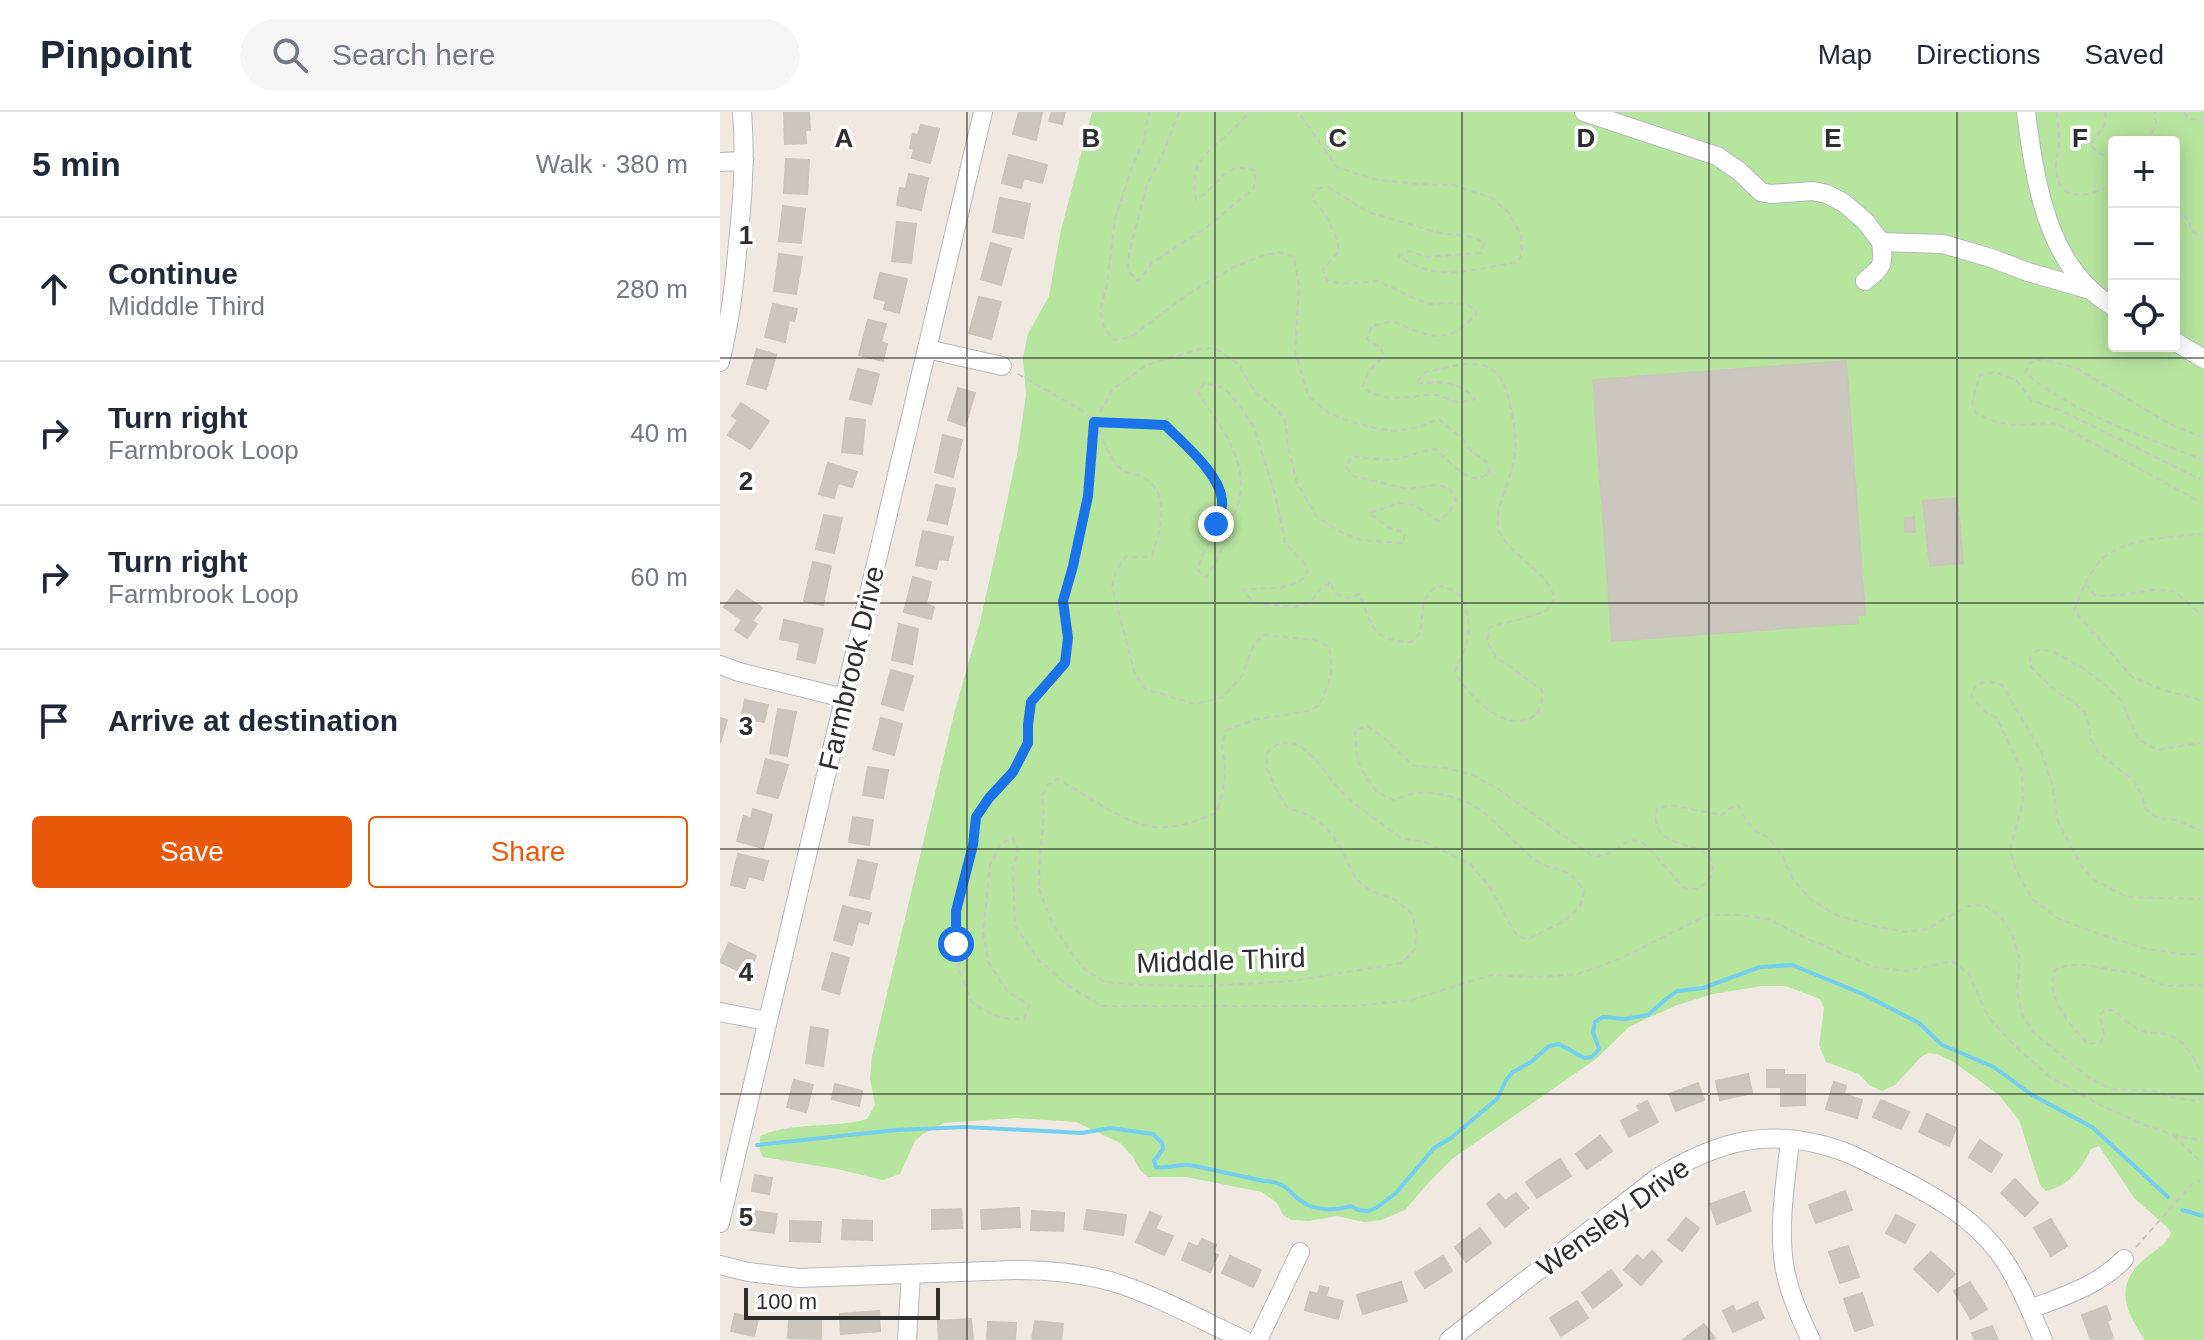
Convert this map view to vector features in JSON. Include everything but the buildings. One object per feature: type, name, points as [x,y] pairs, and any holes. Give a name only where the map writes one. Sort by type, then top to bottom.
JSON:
[{"type":"street","points":[[720,362],[734,287],[744,192],[742,112]]},
{"type":"street","name":"Farmbrook Drive","points":[[720,1223],[983,112]]},
{"type":"street","points":[[1584,112],[1717,156],[1761,192],[1813,191],[1844,203],[1865,221],[1881,242],[1883,261],[1878,271],[1865,281]]},
{"type":"street","points":[[2026,112],[2043,204],[2067,261],[2087,289]]},
{"type":"street","points":[[720,162],[744,161]]},
{"type":"street","points":[[1881,242],[1943,244],[2087,289],[2108,303]]},
{"type":"street","points":[[2180,345],[2204,359]]},
{"type":"street","points":[[927,349],[1002,366]]},
{"type":"street","points":[[720,665],[844,698]]},
{"type":"street","points":[[720,1012],[767,1021]]},
{"type":"street","name":"Wensley Drive","points":[[1449,1340],[1657,1178],[1699,1154],[1760,1139],[1816,1144],[1855,1157],[1928,1193],[1953,1209],[1979,1230],[2014,1275],[2043,1340]]},
{"type":"street","points":[[1790,1140],[1783,1251],[1790,1292],[1811,1340]]},
{"type":"street","points":[[1258,1340],[1300,1252]]},
{"type":"street","points":[[2030,1309],[2093,1283],[2124,1259]]},
{"type":"street","points":[[720,1265],[799,1278],[1046,1270],[1112,1282],[1144,1293],[1244,1340]]},
{"type":"street","points":[[907,1340],[911,1274]]},
{"type":"path","points":[[1094,422],[1113,389],[1147,365],[1200,349],[1215,348],[1238,364],[1256,393],[1285,418],[1297,483],[1317,517],[1339,531],[1361,540],[1403,543],[1405,533],[1388,527],[1369,513],[1399,503],[1414,505],[1439,521],[1456,500],[1449,488],[1435,485],[1408,489],[1353,476],[1346,467],[1352,456],[1398,459],[1436,449],[1470,478],[1481,478],[1490,473],[1486,461],[1472,452],[1463,439],[1438,419],[1419,427],[1394,431],[1375,428],[1327,412],[1308,396],[1295,351],[1299,287],[1294,257],[1280,252],[1259,257],[1208,281],[1131,337],[1114,340],[1104,328],[1100,310],[1107,285],[1115,219],[1144,140],[1149,112]]},
{"type":"path","points":[[1179,112],[1147,185],[1129,252],[1128,271],[1138,281],[1153,262],[1206,228],[1254,188],[1256,171],[1246,167],[1227,170],[1207,193],[1196,200],[1194,185],[1203,154],[1250,112]]},
{"type":"path","points":[[1002,366],[1083,411],[1094,422],[1165,425],[1198,458],[1217,481],[1222,504],[1197,569],[1206,577],[1216,563],[1241,491],[1239,469],[1231,447],[1218,421],[1198,393],[1204,383],[1224,388],[1254,428],[1275,494],[1285,543],[1306,565],[1307,572],[1304,578],[1280,590],[1262,587],[1243,590],[1254,603],[1294,607],[1311,602],[1320,589],[1331,582],[1334,593],[1348,598],[1359,594],[1379,635],[1394,642],[1411,642],[1420,633],[1424,600],[1437,585],[1454,591],[1463,601],[1467,616],[1467,644],[1455,672],[1462,685],[1475,700],[1504,719],[1520,722],[1534,717],[1542,705],[1542,690],[1496,657],[1487,642],[1489,628],[1547,610],[1555,597],[1546,582],[1509,545],[1498,529],[1498,512],[1508,487],[1515,454],[1513,422],[1502,378],[1494,368],[1477,363],[1456,363],[1425,372],[1416,384],[1452,383],[1466,389],[1475,399],[1461,403],[1448,401],[1436,394],[1391,398],[1374,395],[1362,387],[1368,373],[1384,355],[1380,347],[1367,339],[1372,326],[1393,321],[1427,337],[1442,336],[1458,330],[1477,314],[1469,305],[1430,304],[1378,281],[1341,284],[1327,280],[1323,270],[1339,251],[1332,227],[1323,210],[1312,199],[1315,189],[1328,187],[1368,212],[1439,233],[1473,237],[1485,243],[1480,253],[1426,257],[1408,251],[1399,256],[1412,265],[1436,273],[1518,262],[1522,252],[1521,235],[1509,213],[1492,198],[1453,185],[1373,179],[1337,167],[1296,112]]},
{"type":"path","points":[[2057,112],[2057,179],[2065,189],[2079,196],[2108,186]]},
{"type":"path","points":[[2105,112],[2107,120],[2104,128],[2095,135],[2090,145],[2108,157]]},
{"type":"path","points":[[2150,136],[2156,125],[2155,112]]},
{"type":"path","points":[[2184,112],[2188,119],[2204,120]]},
{"type":"path","points":[[2180,216],[2188,218],[2190,229],[2204,240]]},
{"type":"path","points":[[2204,438],[2170,424],[2076,368],[2042,359],[2030,363],[2025,373],[2041,386],[2095,416],[2204,460]]},
{"type":"path","points":[[2204,481],[2062,411],[2031,400],[2016,380],[1995,372],[1980,375],[1972,402],[1976,413],[1997,423],[2058,424],[2204,504]]},
{"type":"path","name":"Midddle Third","points":[[1094,422],[1117,465],[1128,474],[1144,476],[1153,485],[1163,516],[1152,555],[1140,558],[1126,556],[1117,569],[1112,587],[1135,674],[1145,689],[1195,704],[1223,697],[1242,676],[1253,647],[1263,635],[1315,640],[1328,646],[1333,662],[1329,683],[1319,706],[1254,720],[1227,730],[1221,743],[1225,768],[1222,796],[1216,813],[1181,825],[1154,827],[1098,804],[1057,779],[1047,785],[1042,797],[1044,817],[1039,889],[1051,920],[1066,945],[1084,969],[1105,982],[1209,986],[1293,981],[1402,963],[1415,949],[1413,915],[1396,900],[1371,891],[1356,879],[1338,843],[1325,827],[1312,817],[1287,807],[1266,767],[1268,751],[1281,742],[1299,745],[1351,801],[1401,838],[1425,842],[1470,864],[1489,886],[1517,936],[1528,939],[1562,922],[1580,906],[1584,892],[1577,879],[1562,869],[1537,862],[1486,814],[1466,801],[1417,793],[1393,800],[1376,791],[1357,759],[1355,730],[1367,726],[1414,766],[1446,768],[1473,775],[1498,789],[1594,857],[1615,850],[1631,840],[1639,840],[1684,888],[1697,889],[1707,883],[1713,875],[1713,864],[1708,854],[1669,840],[1658,830],[1657,809],[1670,805],[1722,815],[1738,805],[1748,823],[1768,837],[1781,853],[1792,878],[1810,899],[1836,915],[1907,932],[1927,929],[1967,906],[1984,905],[2001,917],[2012,934],[2020,960],[2017,990],[2022,1014],[2033,1032],[2089,1078],[2111,1089],[2155,1091],[2198,1101],[2204,1096]]},
{"type":"path","name":"Midddle Third","points":[[1094,422],[1088,496],[1063,601],[1068,638],[1065,663],[1031,702],[1028,743],[1013,772],[976,817],[973,845],[956,911],[959,969],[972,1003],[1000,1018],[1024,1019],[1029,1005],[1007,991],[989,963],[983,932],[990,865],[1001,843],[1013,838],[1018,851],[1013,867],[1015,926],[1037,958],[1067,985],[1102,1006],[1353,1006],[1411,1000],[1491,975],[1540,977],[1578,974],[1624,957],[1707,915],[1739,915],[1769,919],[1873,967],[1906,971],[1952,961],[1969,974],[1988,1017],[2050,1077],[2104,1107],[2145,1125],[2204,1141]]},
{"type":"path","points":[[2204,535],[2151,539],[2120,548],[2101,560],[2085,584],[2074,610],[2132,677],[2166,691],[2204,701]]},
{"type":"path","points":[[2085,584],[2096,596],[2174,591],[2204,617]]},
{"type":"path","points":[[2204,742],[2157,750],[2138,739],[2121,700],[2081,667],[2052,651],[2038,650],[2030,657],[2031,667],[2084,712],[2090,737],[2098,752],[2134,781],[2145,808],[2157,818],[2176,820],[2204,832]]},
{"type":"path","points":[[2204,899],[2127,897],[2096,881],[2082,867],[2058,822],[2052,783],[2041,751],[2010,698],[2002,685],[1988,681],[1976,685],[1971,696],[1984,711],[1997,718],[2022,772],[2023,801],[2010,850],[2016,870],[2032,899],[2057,918],[2096,933],[2143,948],[2204,954]]},
{"type":"path","points":[[2204,985],[2165,986],[2138,974],[2085,965],[2068,965],[2055,970],[2051,980],[2054,997],[2077,1033],[2088,1044],[2101,1042],[2104,1033],[2100,1015],[2105,1010],[2114,1010],[2142,1031],[2180,1040],[2190,1052],[2204,1083]]},
{"type":"path","points":[[2172,1134],[2204,1165]]},
{"type":"path","points":[[2124,1259],[2192,1184],[2204,1178]]},
{"type":"green space","points":[[1092,112],[2204,112],[2204,1340],[2145,1340],[2131,1317],[2126,1296],[2130,1276],[2171,1233],[2135,1199],[2099,1146],[2091,1149],[2084,1163],[2068,1181],[2046,1191],[2040,1185],[2019,1120],[1999,1095],[1952,1061],[1928,1053],[1895,1085],[1882,1091],[1869,1085],[1859,1074],[1826,1062],[1819,1045],[1824,1008],[1820,999],[1786,986],[1762,986],[1713,994],[1677,1005],[1629,1027],[1596,1059],[1452,1159],[1405,1210],[1381,1220],[1364,1222],[1337,1216],[1309,1221],[1291,1220],[1283,1215],[1277,1203],[1262,1192],[1186,1177],[1148,1177],[1120,1143],[1076,1122],[1016,1118],[944,1123],[915,1141],[900,1174],[883,1180],[763,1157],[760,1136],[786,1128],[867,1119],[875,1105],[870,1079],[872,1056],[1003,520],[1026,395],[1023,358],[1028,334],[1049,296],[1061,230]]},
{"type":"waterway","points":[[757,1145],[896,1130],[966,1127],[1082,1133],[1110,1128],[1153,1134],[1162,1143],[1163,1149],[1154,1161],[1156,1167],[1190,1165],[1273,1182],[1313,1207],[1330,1209],[1351,1206],[1368,1211],[1396,1193],[1434,1148],[1451,1138],[1497,1099],[1513,1072],[1531,1062],[1549,1046],[1559,1044],[1584,1058],[1592,1057],[1599,1049],[1593,1032],[1595,1022],[1603,1017],[1624,1019],[1648,1015],[1677,991],[1703,988],[1760,967],[1792,965],[1863,994],[1919,1023],[1942,1045],[1994,1067],[2032,1095],[2092,1127],[2168,1197]]},
{"type":"waterway","points":[[2182,1210],[2204,1216]]},
{"type":"route","points":[[956,944],[956,911],[973,845],[976,817],[1013,772],[1028,743],[1031,702],[1065,663],[1068,638],[1063,601],[1088,496],[1094,422],[1165,425],[1217,481],[1222,504],[1216,524]]}]
